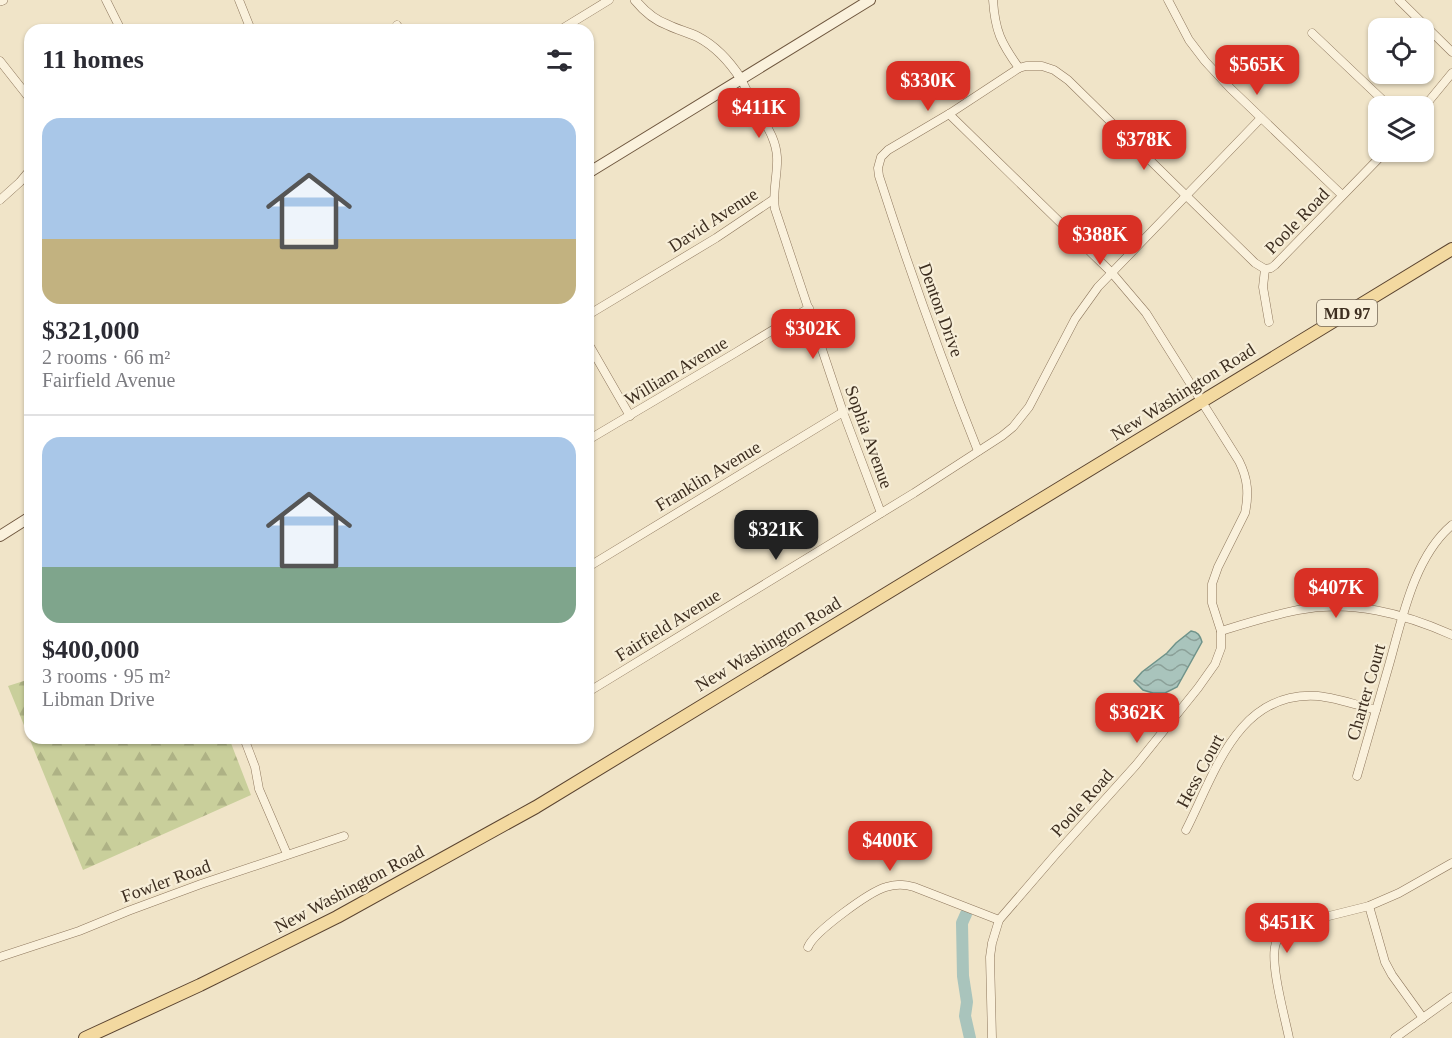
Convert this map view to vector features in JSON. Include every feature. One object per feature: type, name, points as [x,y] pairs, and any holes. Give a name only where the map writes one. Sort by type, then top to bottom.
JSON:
[{"type":"main road","points":[[594,168],[870,0]]},
{"type":"main road","name":"New Washington Road","points":[[85,1038],[282,945],[385,892],[536,807],[1452,249]]},
{"type":"main road","points":[[0,536],[24,521]]},
{"type":"street","points":[[106,0],[118,24]]},
{"type":"street","points":[[239,0],[249,24]]},
{"type":"street","points":[[570,24],[609,0]]},
{"type":"street","points":[[634,0],[655,19],[696,36],[714,47],[741,79]]},
{"type":"street","points":[[993,0],[998,33],[1006,50],[1019,68]]},
{"type":"street","points":[[1168,0],[1197,51],[1230,88],[1342,195]]},
{"type":"street","points":[[1398,0],[1452,52]]},
{"type":"street","points":[[1312,33],[1378,96]]},
{"type":"street","points":[[0,61],[24,91]]},
{"type":"street","points":[[949,114],[1019,68],[1042,66],[1054,70],[1087,98],[1255,263],[1265,269]]},
{"type":"street","points":[[1433,96],[1452,73]]},
{"type":"street","name":"David Avenue","points":[[594,311],[774,199],[776,146],[741,79]]},
{"type":"street","name":"Denton Drive","points":[[949,114],[888,150],[878,165],[879,177],[950,380],[978,451]]},
{"type":"street","name":"Poole Road","points":[[949,114],[1112,273],[1146,313],[1242,467],[1248,485],[1245,513],[1212,584],[1212,603],[1221,630],[1221,648],[1215,664],[1136,765],[999,920],[990,957],[992,1038]]},
{"type":"street","name":"Fairfield Avenue","points":[[594,688],[881,513],[1002,436],[1022,416],[1040,388],[1075,319],[1098,287],[1261,118]]},
{"type":"street","name":"Poole Road","points":[[1269,322],[1263,287],[1265,269],[1275,265],[1375,162]]},
{"type":"street","points":[[0,200],[24,177]]},
{"type":"street","name":"Sophia Avenue","points":[[774,199],[781,229],[843,412],[881,513]]},
{"type":"street","name":"William Avenue","points":[[594,437],[809,308]]},
{"type":"street","points":[[594,353],[630,416]]},
{"type":"street","name":"Franklin Avenue","points":[[594,563],[843,412]]},
{"type":"street","name":"Charter Court","points":[[1357,776],[1416,578],[1426,556],[1439,537],[1452,525]]},
{"type":"street","points":[[1221,630],[1290,612],[1320,607],[1354,607],[1403,616],[1452,635]]},
{"type":"street","name":"Hess Court","points":[[1186,830],[1230,743],[1246,722],[1265,708],[1288,699],[1311,696],[1329,698],[1376,710]]},
{"type":"street","points":[[246,744],[255,767],[259,789],[287,854]]},
{"type":"street","name":"Fowler Road","points":[[0,957],[79,931],[128,910],[287,854],[344,836]]},
{"type":"street","points":[[1289,1038],[1274,955],[1281,935],[1297,924],[1369,906],[1399,893],[1452,863]]},
{"type":"street","points":[[808,947],[811,940],[851,908],[878,890],[894,885],[914,886],[999,920]]},
{"type":"street","points":[[1369,906],[1385,962],[1423,1018]]},
{"type":"street","points":[[1395,1038],[1452,997]]},
{"type":"green space","points":[[24,681],[24,725],[8,686]]},
{"type":"green space","points":[[32,744],[231,744],[251,795],[83,870]]},
{"type":"water","points":[[1191,631],[1198,634],[1202,642],[1177,687],[1165,693],[1143,690],[1134,681]]},
{"type":"waterway","points":[[966,914],[962,923],[963,976],[967,1002],[965,1016],[970,1038]]}]
